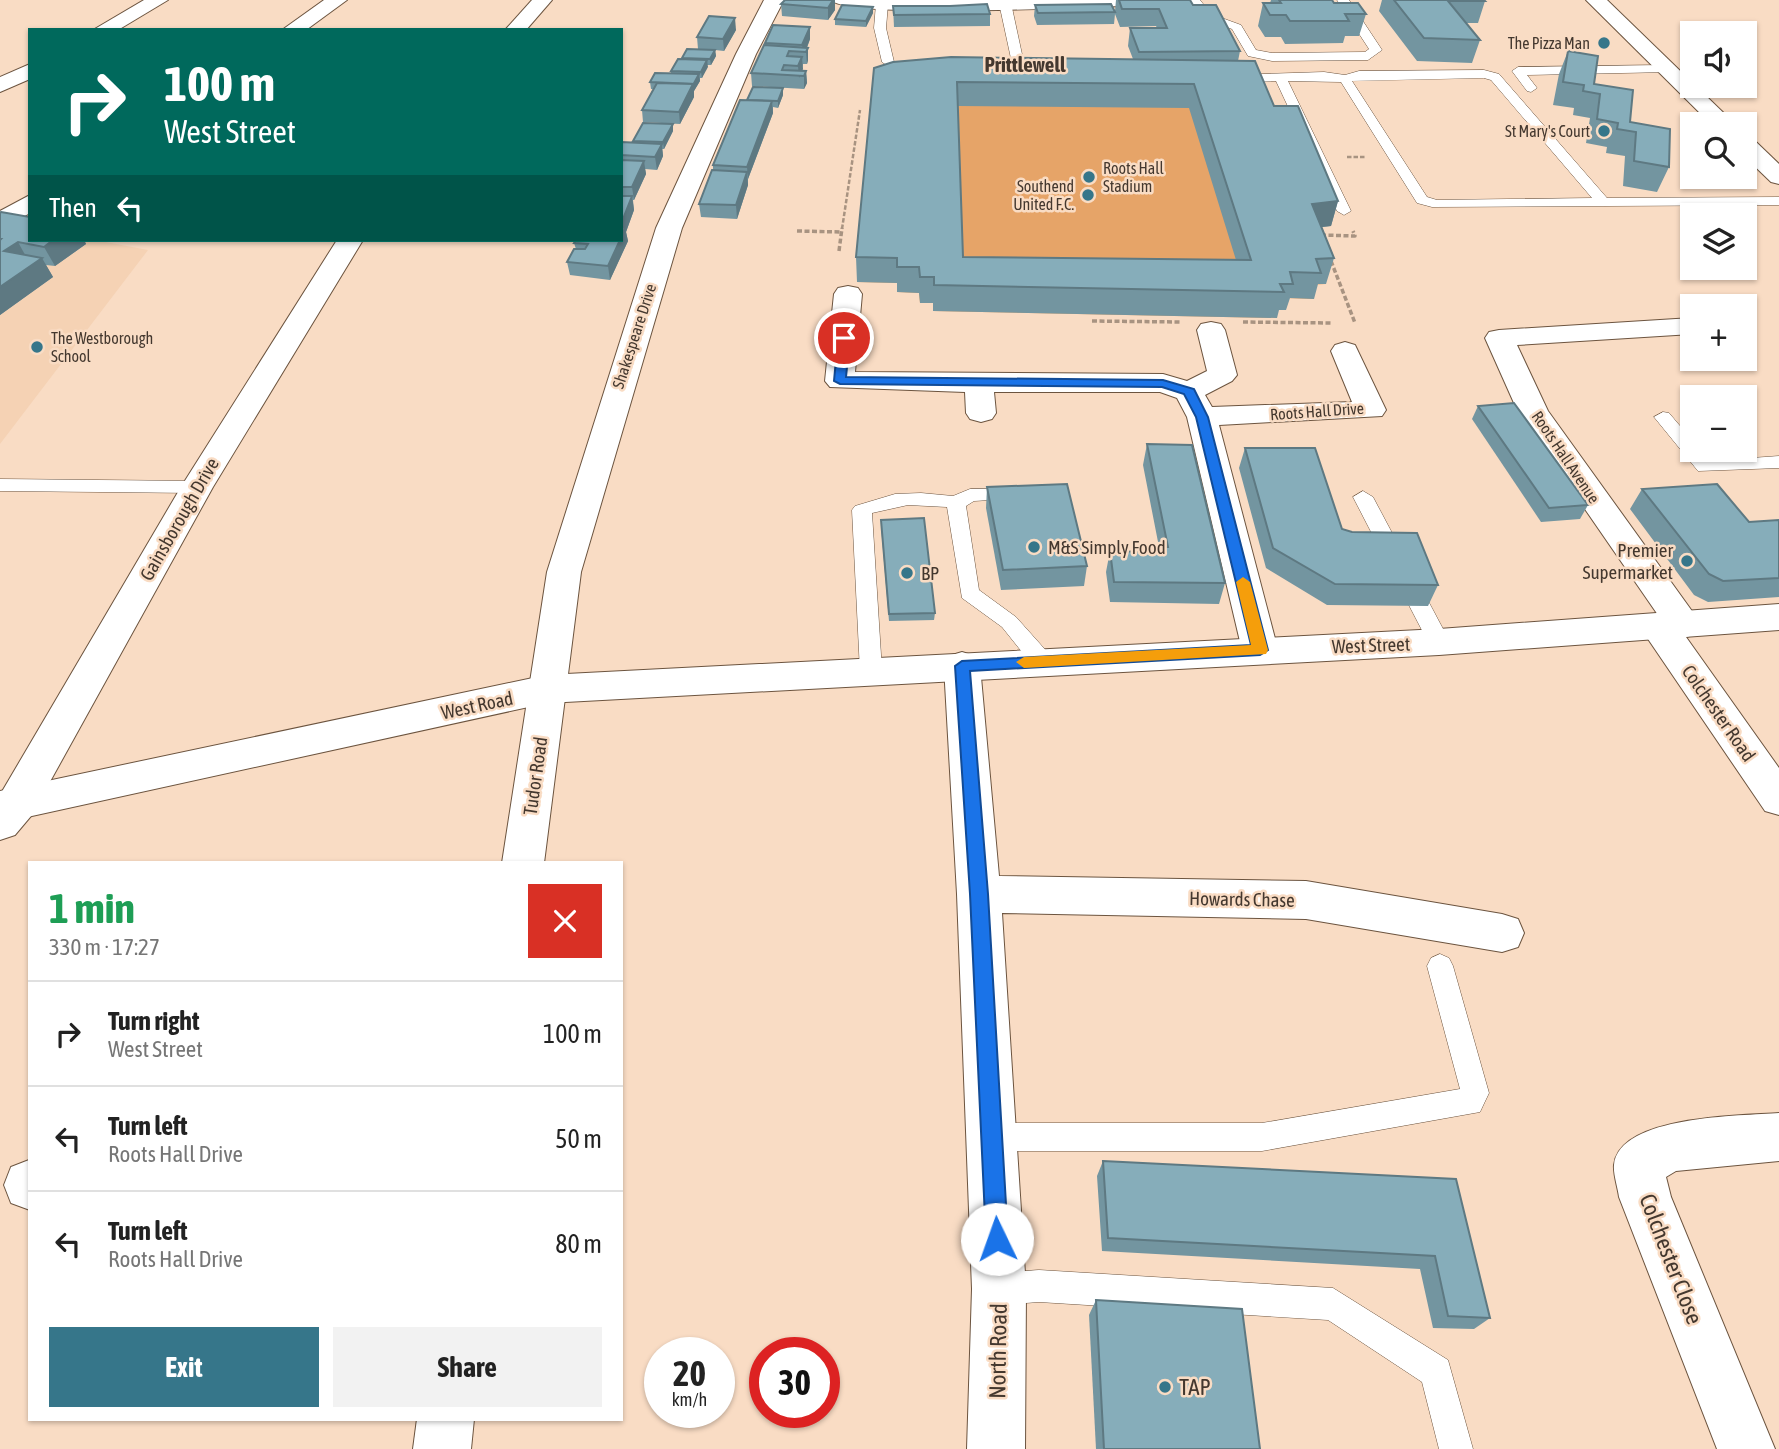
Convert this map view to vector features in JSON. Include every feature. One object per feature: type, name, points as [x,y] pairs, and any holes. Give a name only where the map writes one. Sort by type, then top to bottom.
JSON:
[{"type":"main road","points":[[107,28],[158,0]]},
{"type":"main road","points":[[295,28],[337,0]]},
{"type":"main road","points":[[517,28],[542,0]]},
{"type":"main road","name":"Shakespeare Drive","points":[[547,690],[564,572],[615,397],[669,228],[746,54],[774,0]]},
{"type":"main road","points":[[841,0],[882,4],[1126,0]]},
{"type":"main road","points":[[1596,0],[1711,112]]},
{"type":"main road","points":[[0,86],[28,70]]},
{"type":"main road","points":[[1757,156],[1779,177]]},
{"type":"main road","points":[[0,222],[28,203]]},
{"type":"main road","name":"Gainsborough Drive","points":[[6,811],[197,487],[349,242]]},
{"type":"main road","name":"Roots Hall Drive","points":[[848,295],[840,381],[980,398],[1163,383],[1196,404],[1371,410],[1345,351]]},
{"type":"main road","points":[[1211,325],[1222,375],[1196,404],[1260,650]]},
{"type":"main road","name":"Roots Hall Avenue","points":[[1672,626],[1533,412],[1499,338],[1680,327]]},
{"type":"main road","name":"West Street","points":[[962,666],[1439,642],[1779,617]]},
{"type":"main road","name":"Colchester Road","points":[[1672,626],[1779,799]]},
{"type":"main road","name":"West Road","points":[[6,811],[547,690],[962,666]]},
{"type":"main road","name":"North Road","points":[[962,666],[979,894],[999,1289],[996,1449]]},
{"type":"main road","name":"Tudor Road","points":[[523,861],[547,690]]},
{"type":"main road","name":"Howards Chase","points":[[979,894],[1306,900],[1502,933]]},
{"type":"main road","name":"Colchester Close","points":[[1746,1449],[1645,1197],[1639,1164],[1669,1147],[1779,1136]]},
{"type":"main road","points":[[442,1449],[446,1421]]},
{"type":"lane","points":[[1194,0],[1207,16],[1237,27],[1252,53],[1272,57],[1368,56],[1376,50],[1343,0]]},
{"type":"lane","points":[[1005,3],[1021,77],[1044,78]]},
{"type":"lane","points":[[882,4],[880,28],[888,62]]},
{"type":"lane","points":[[1531,88],[1518,71],[1665,69]]},
{"type":"lane","points":[[1223,78],[1345,79],[1359,75],[1483,74],[1495,77],[1603,202]]},
{"type":"lane","points":[[1280,77],[1344,211]]},
{"type":"lane","points":[[1345,79],[1422,200],[1437,204],[1779,201]]},
{"type":"lane","points":[[1664,417],[1705,467],[1779,462]]},
{"type":"lane","points":[[0,485],[197,487]]},
{"type":"lane","points":[[871,671],[862,510],[876,503],[944,500],[956,503],[970,495],[1041,493]]},
{"type":"lane","points":[[1363,497],[1439,642]]},
{"type":"lane","points":[[956,503],[969,593],[1009,622],[1042,661]]},
{"type":"lane","points":[[992,1137],[1262,1137],[1307,1131],[1423,1105],[1470,1102],[1475,1093],[1440,965]]},
{"type":"lane","points":[[999,1289],[1039,1286],[1333,1304],[1436,1372],[1456,1449]]},
{"type":"path","points":[[839,251],[860,110]]},
{"type":"path","points":[[1325,248],[1320,235],[1356,236],[1344,211]]},
{"type":"path","points":[[797,231],[841,232]]},
{"type":"path","points":[[1092,321],[1211,325],[1356,323],[1330,260]]},
{"type":"shaded area","name":"Roots Hall Stadium","points":[[1199,84],[1323,225],[1310,242],[1326,284],[1309,285],[1314,299],[1283,298],[1286,310],[1274,310],[1277,318],[933,311],[933,303],[920,303],[919,293],[897,292],[897,283],[857,282],[874,91]]},
{"type":"shaded area","name":"The Westborough School","points":[[0,231],[28,239],[28,242],[106,242],[148,250],[0,444]]},
{"type":"building","points":[[785,0],[833,0],[828,8],[781,4]]},
{"type":"building","points":[[1119,0],[1190,0],[1193,5],[1216,5],[1240,51],[1139,52],[1130,28],[1167,28],[1159,9],[1122,9]]},
{"type":"building","points":[[1279,0],[1358,3],[1366,14],[1345,14],[1349,21],[1290,21],[1286,15],[1270,15],[1263,3],[1281,3]]},
{"type":"building","points":[[1394,0],[1484,0],[1448,1],[1480,40],[1424,38]]},
{"type":"building","points":[[987,4],[990,14],[894,15],[893,6],[950,6]]},
{"type":"building","points":[[1111,4],[1115,12],[1038,13],[1035,5]]},
{"type":"building","points":[[842,5],[873,7],[866,21],[835,19]]},
{"type":"building","points":[[709,16],[735,18],[723,39],[697,37]]},
{"type":"building","points":[[773,25],[810,27],[802,45],[765,43]]},
{"type":"building","points":[[764,45],[808,48],[806,52],[789,51],[787,56],[802,57],[798,66],[784,65],[782,70],[806,71],[804,76],[751,73]]},
{"type":"building","points":[[687,49],[715,50],[710,59],[682,58]]},
{"type":"building","points":[[1568,51],[1598,56],[1594,84],[1633,90],[1630,122],[1670,129],[1669,167],[1634,161],[1636,132],[1617,129],[1618,123],[1597,119],[1600,94],[1583,91],[1584,85],[1563,82]]},
{"type":"building","points":[[951,57],[1255,61],[1274,106],[1298,106],[1338,201],[1312,204],[1334,258],[1316,259],[1321,273],[1290,272],[1293,284],[1280,284],[1284,292],[934,285],[934,277],[920,277],[919,267],[897,267],[897,258],[856,257],[874,68],[893,62]],"holes":[[[957,82],[1194,84],[1251,260],[963,257]]]},
{"type":"building","points":[[678,59],[707,60],[701,72],[671,71]]},
{"type":"building","points":[[655,73],[699,74],[692,87],[693,84],[650,82]]},
{"type":"building","points":[[657,83],[693,84],[679,112],[642,110]]},
{"type":"building","points":[[753,87],[783,88],[778,101],[747,100]]},
{"type":"building","points":[[740,100],[772,101],[747,167],[713,165]]},
{"type":"building","points":[[643,123],[673,124],[663,142],[633,141]]},
{"type":"building","points":[[623,142],[662,144],[655,157],[623,155]]},
{"type":"building","points":[[623,160],[644,161],[632,187],[623,187]]},
{"type":"building","points":[[712,170],[747,172],[736,205],[699,204]]},
{"type":"building","points":[[623,196],[632,196],[623,219]]},
{"type":"building","points":[[0,213],[28,217],[28,242],[50,242],[44,247],[18,242],[4,251],[42,258],[0,287],[1,239]]},
{"type":"building","points":[[619,242],[608,266],[567,262],[574,249],[585,249],[588,244],[574,243]]},
{"type":"building","points":[[1514,403],[1588,505],[1549,508],[1478,406]]},
{"type":"building","points":[[1147,444],[1192,445],[1225,583],[1114,582],[1110,551],[1154,552],[1153,547],[1168,547]]},
{"type":"building","points":[[1245,448],[1315,448],[1342,529],[1352,532],[1417,533],[1438,585],[1335,584],[1273,548]]},
{"type":"building","name":"M&S Simply Food","points":[[1067,484],[1087,566],[1003,570],[987,487]]},
{"type":"building","points":[[1717,484],[1749,522],[1779,520],[1779,578],[1723,581],[1709,574],[1642,489]]},
{"type":"building","name":"BP","points":[[924,518],[935,613],[889,614],[881,520]]},
{"type":"building","points":[[1103,1161],[1456,1179],[1490,1318],[1448,1316],[1435,1256],[1108,1238]]},
{"type":"building","name":"TAP","points":[[1096,1300],[1242,1309],[1260,1449],[1104,1449]]},
{"type":"slow traffic","points":[[1024,662],[1260,650],[1243,582]]},
{"type":"place","name":"The Pizza Man","points":[[1604,43]]},
{"type":"place","name":"St Mary's Court","points":[[1604,131]]},
{"type":"place","name":"Roots Hall Stadium","points":[[1089,177]]},
{"type":"place","name":"Southend United F.C.","points":[[1088,195]]},
{"type":"place","name":"The Westborough School","points":[[37,347]]},
{"type":"place","name":"M&S Simply Food","points":[[1034,547]]},
{"type":"place","name":"Premier Supermarket","points":[[1687,561]]},
{"type":"place","name":"BP","points":[[907,573]]},
{"type":"place","name":"TAP","points":[[1165,1387]]},
{"type":"district","name":"Prittlewell","points":[[1025,64]]},
{"type":"route","points":[[844,338],[840,381],[1163,383],[1189,392],[1202,417],[1260,650],[962,666],[979,894],[997,1239]]}]
